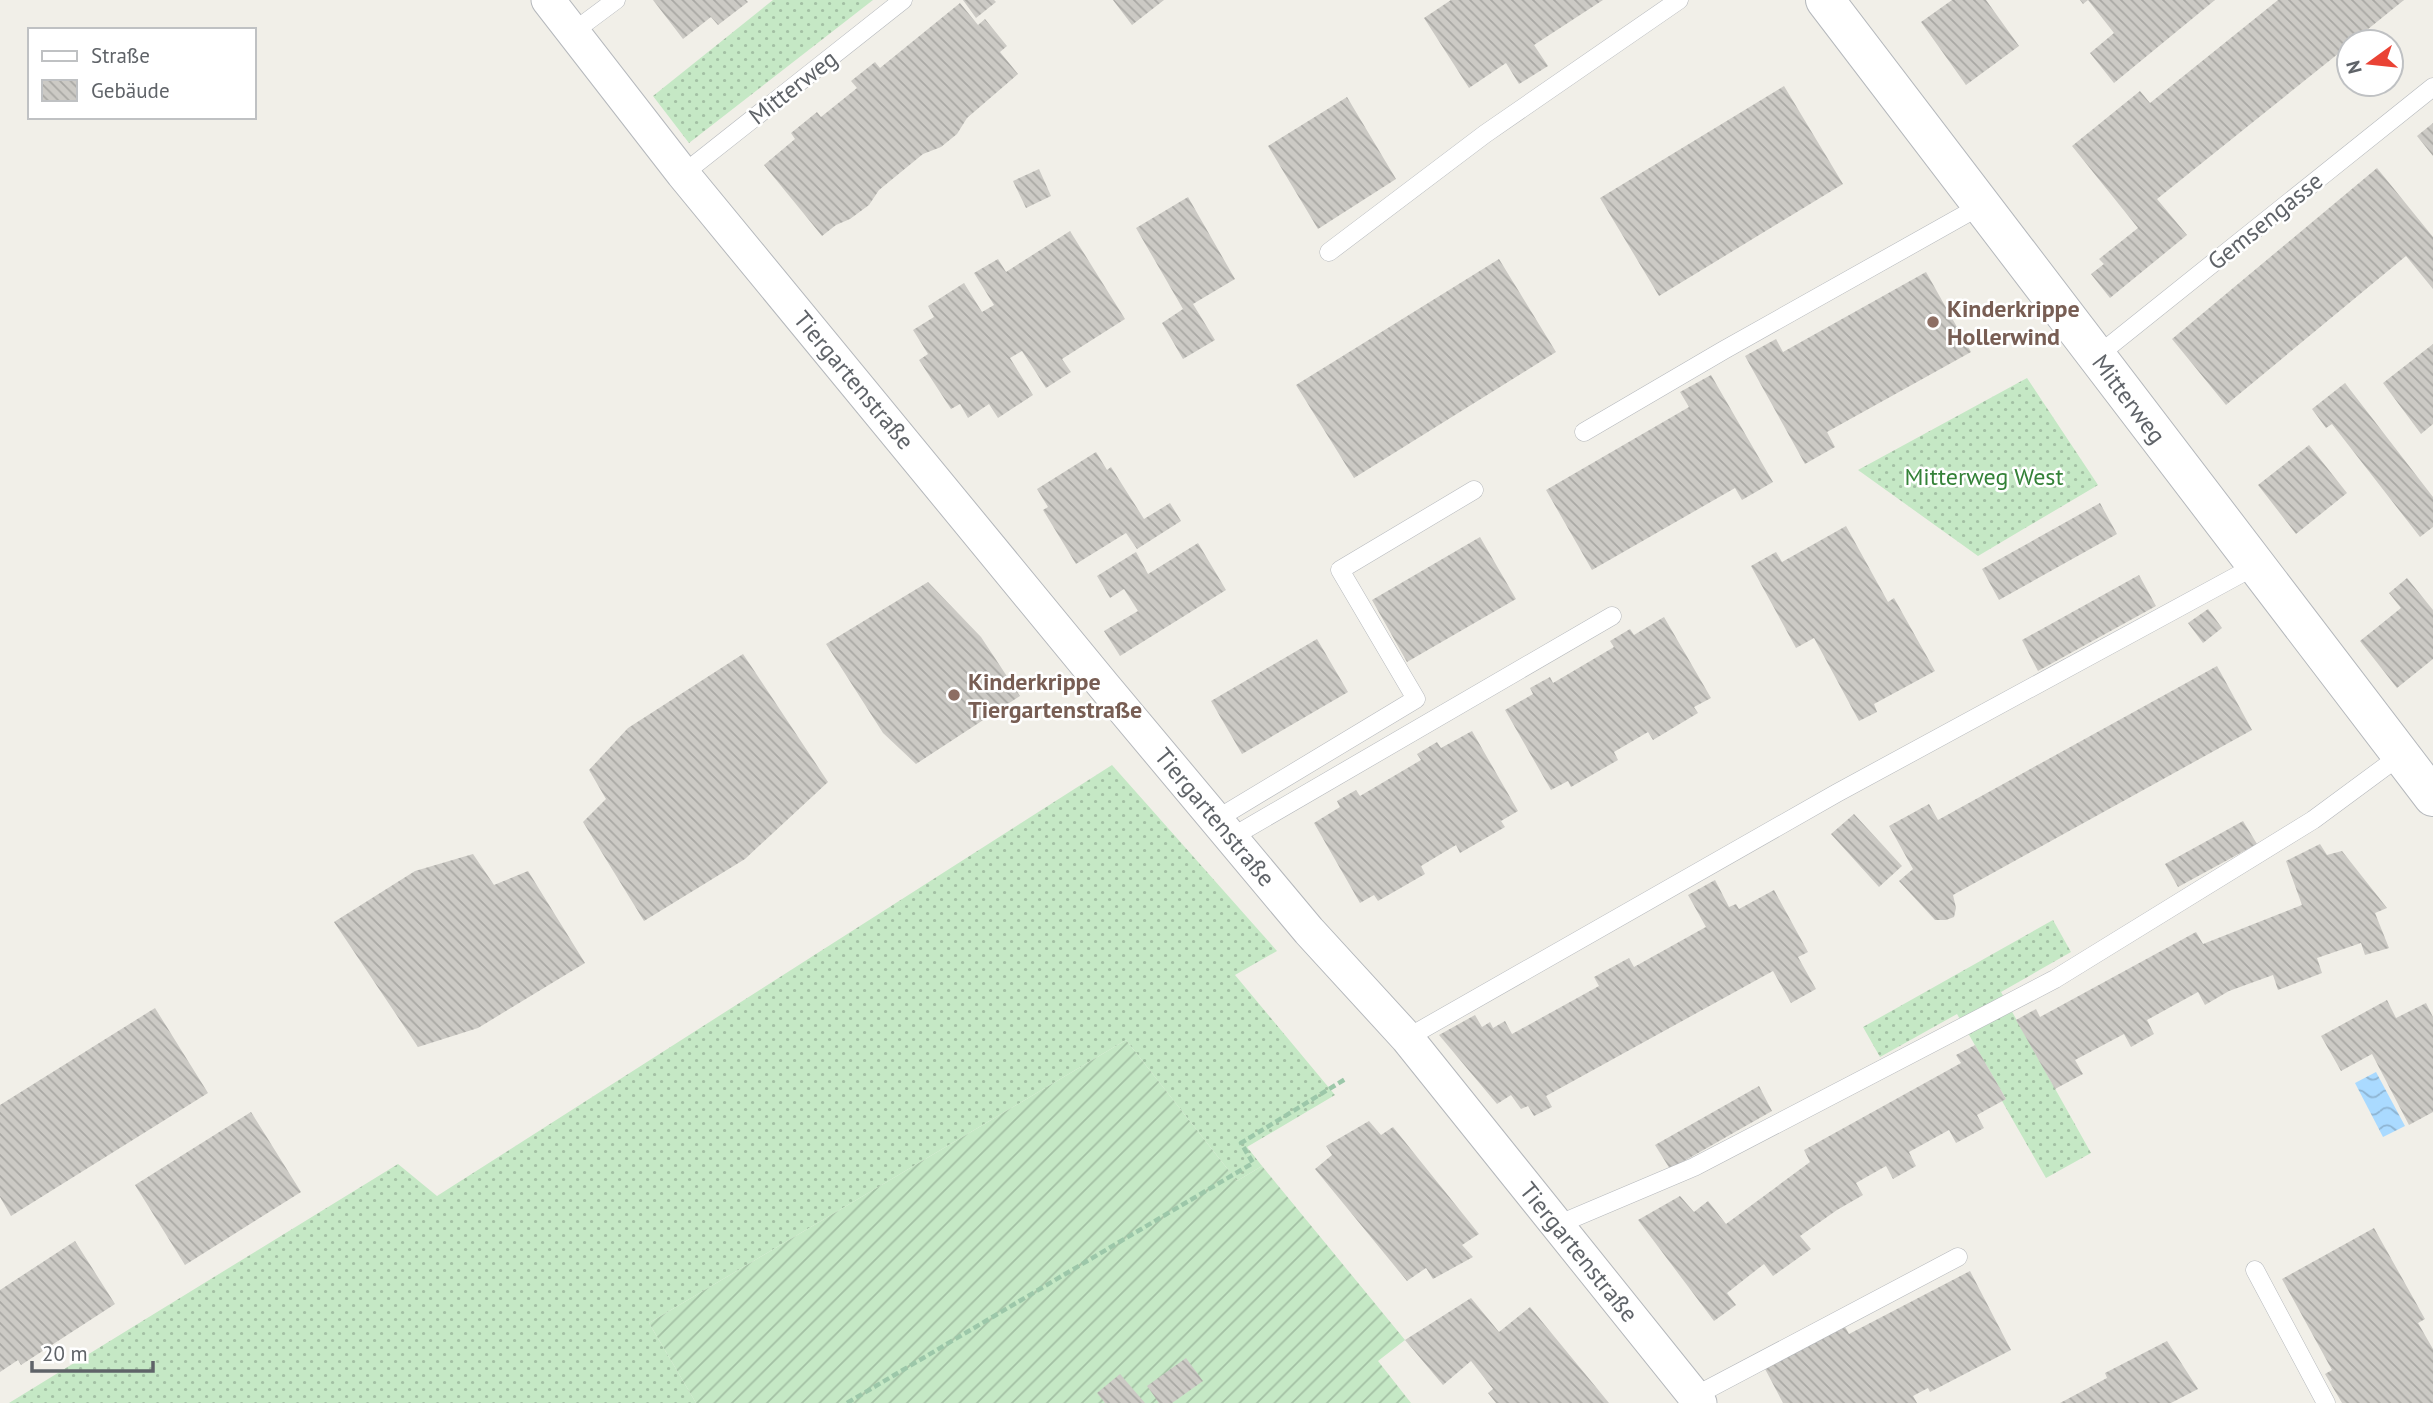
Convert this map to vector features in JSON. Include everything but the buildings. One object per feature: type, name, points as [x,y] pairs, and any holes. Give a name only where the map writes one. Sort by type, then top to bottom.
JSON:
[{"type":"street","name":"Tiergartenstraße","points":[[548,0],[683,174],[1309,931],[1407,1038],[1698,1400]]},
{"type":"street","name":"Mitterweg","points":[[1825,0],[2433,797]]},
{"type":"lane","points":[[573,32],[616,0]]},
{"type":"lane","name":"Mitterweg","points":[[683,174],[903,0]]},
{"type":"lane","points":[[1329,252],[1485,134],[1679,0]]},
{"type":"lane","name":"Gemsengasse","points":[[2096,356],[2433,87]]},
{"type":"lane","points":[[1584,432],[1982,205]]},
{"type":"lane","points":[[1224,828],[1416,699],[1340,570],[1474,490]]},
{"type":"lane","points":[[1407,1038],[1837,793],[2257,565]]},
{"type":"lane","points":[[1224,828],[1612,616]]},
{"type":"lane","points":[[1556,1224],[1694,1167],[2055,979],[2313,820],[2400,755]]},
{"type":"lane","points":[[1698,1400],[1958,1257]]},
{"type":"lane","points":[[2255,1270],[2326,1403]]},
{"type":"path","points":[[847,1403],[1252,1163],[1241,1143],[1347,1078]]},
{"type":"green space","points":[[773,0],[873,0],[689,143],[653,96]]},
{"type":"green space","name":"Mitterweg West","points":[[2027,378],[2098,485],[1978,556],[1858,470]]},
{"type":"green space","points":[[1112,765],[1277,951],[1235,975],[1335,1095],[1247,1147],[1262,1166],[1237,1181],[1126,1040],[649,1323],[696,1403],[9,1403],[398,1164],[437,1196]]},
{"type":"green space","points":[[2053,920],[2071,952],[2001,992],[2091,1153],[2046,1178],[2002,1101],[2006,1099],[1957,1014],[1880,1057],[1863,1027]]},
{"type":"green space","points":[[1126,1040],[1237,1181],[1262,1166],[1405,1340],[1378,1361],[1411,1403],[696,1403],[649,1323]]},
{"type":"water","points":[[2376,1072],[2405,1126],[2383,1137],[2355,1083]]},
{"type":"place","name":"Kinderkrippe Hollerwind","points":[[1933,322]]},
{"type":"place","name":"Kinderkrippe Tiergartenstraße","points":[[954,695]]}]
